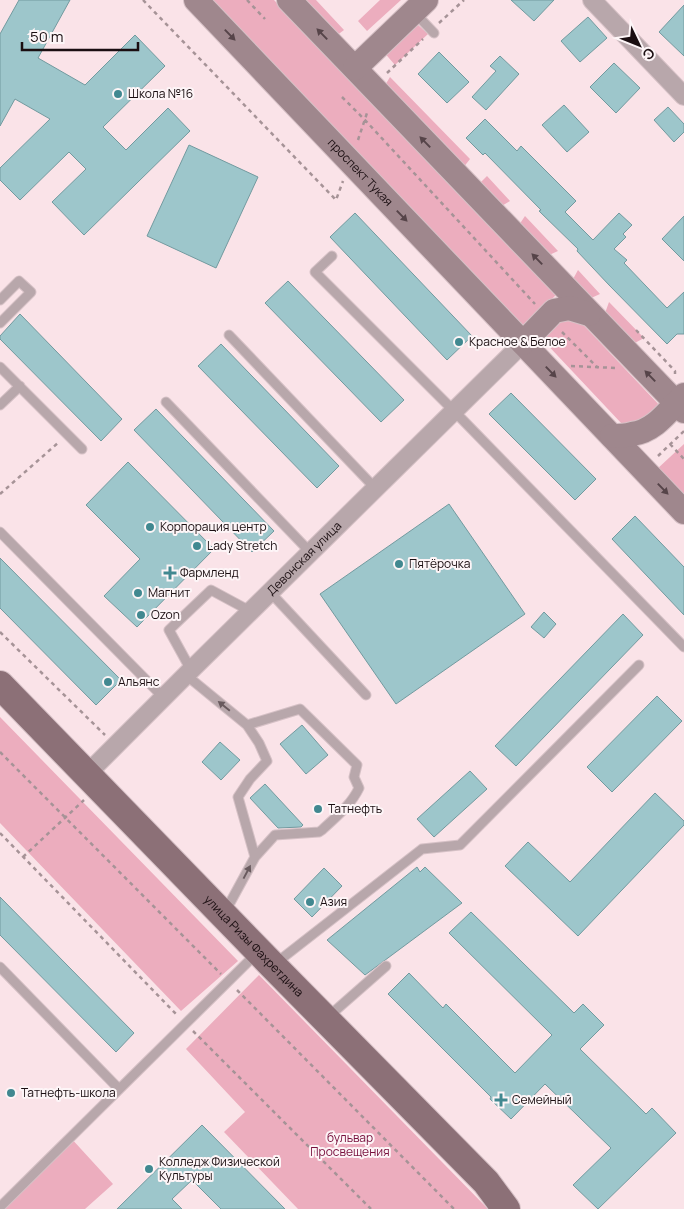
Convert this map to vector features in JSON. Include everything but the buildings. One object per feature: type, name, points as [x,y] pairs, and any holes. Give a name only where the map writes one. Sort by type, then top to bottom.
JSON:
[{"type":"main road","name":"проспект Тукая","points":[[196,0],[684,512]]},
{"type":"main road","points":[[289,0],[589,314],[681,403],[644,431],[612,436]]},
{"type":"main road","points":[[355,68],[420,6]]},
{"type":"main road","points":[[523,342],[554,311],[569,308],[589,314]]},
{"type":"main road","name":"улица Ризы Фахретдина","points":[[0,685],[87,786],[224,915],[486,1182],[506,1209]]},
{"type":"main road","points":[[486,1182],[514,1209]]},
{"type":"street","points":[[592,0],[684,96]]},
{"type":"street","name":"Девонская улица","points":[[87,786],[163,697],[523,342]]},
{"type":"lane","points":[[420,6],[433,32]]},
{"type":"lane","points":[[332,256],[315,272],[454,411],[684,647]]},
{"type":"lane","points":[[0,300],[19,281],[31,292],[0,323]]},
{"type":"lane","points":[[229,335],[375,488]]},
{"type":"lane","points":[[0,367],[82,449]]},
{"type":"lane","points":[[0,405],[20,386]]},
{"type":"lane","points":[[166,402],[310,552]]},
{"type":"lane","points":[[0,532],[163,697]]},
{"type":"lane","points":[[250,611],[211,590],[169,630],[188,672],[246,725],[259,743],[268,761],[250,779],[238,797],[255,857]]},
{"type":"lane","points":[[270,592],[366,695]]},
{"type":"lane","points":[[0,1206],[186,1023],[266,958],[422,850],[460,845],[639,665]]},
{"type":"lane","points":[[224,915],[255,857],[275,835],[319,832],[350,804],[359,788],[354,777],[357,765],[300,709],[246,725]]},
{"type":"lane","points":[[326,1019],[386,966]]},
{"type":"lane","points":[[0,967],[119,1089]]},
{"type":"path","points":[[144,0],[336,200],[368,111]]},
{"type":"path","points":[[247,0],[266,19]]},
{"type":"path","points":[[382,78],[433,32],[464,0]]},
{"type":"path","points":[[342,97],[547,317],[598,368]]},
{"type":"path","points":[[567,366],[624,368]]},
{"type":"path","points":[[653,460],[684,431]]},
{"type":"path","points":[[0,494],[68,434]]},
{"type":"path","points":[[670,444],[684,459]]},
{"type":"path","points":[[0,632],[106,736]]},
{"type":"path","points":[[23,857],[87,786]]},
{"type":"path","points":[[0,834],[371,1209]]},
{"type":"green space","points":[[212,0],[274,0],[556,295],[524,326]]},
{"type":"green space","points":[[303,0],[316,0],[344,30],[336,36]]},
{"type":"green space","points":[[380,0],[401,0],[367,31],[358,21]]},
{"type":"green space","points":[[417,24],[428,34],[395,65],[382,50]]},
{"type":"green space","points":[[390,77],[470,159],[463,168],[384,87]]},
{"type":"green space","points":[[487,176],[510,201],[500,207],[479,184]]},
{"type":"green space","points":[[525,216],[558,251],[547,256],[519,225]]},
{"type":"green space","points":[[578,270],[600,294],[589,299],[572,281]]},
{"type":"green space","points":[[609,302],[644,338],[633,344],[604,316]]},
{"type":"green space","points":[[575,316],[662,408],[644,421],[622,424],[541,338],[564,317]]},
{"type":"green space","points":[[684,444],[684,499],[656,470]]},
{"type":"green space","points":[[0,717],[238,961],[181,1011],[0,823]]},
{"type":"green space","name":"бульвар Просвещения","points":[[259,975],[488,1209],[298,1209],[224,1132],[245,1112],[186,1049]]},
{"type":"green space","points":[[70,1137],[113,1184],[85,1209],[1,1209]]},
{"type":"place","name":"Школа №16","points":[[118,94]]},
{"type":"place","name":"Красное & Белое","points":[[459,342]]},
{"type":"place","name":"Корпорация центр","points":[[150,527]]},
{"type":"place","name":"Lady Stretch","points":[[197,546]]},
{"type":"place","name":"Пятёрочка","points":[[399,564]]},
{"type":"place","name":"Фармленд","points":[[170,573]]},
{"type":"place","name":"Магнит","points":[[138,593]]},
{"type":"place","name":"Ozon","points":[[141,615]]},
{"type":"place","name":"Альянс","points":[[108,682]]},
{"type":"place","name":"Татнефть","points":[[318,809]]},
{"type":"place","name":"Азия","points":[[310,902]]},
{"type":"place","name":"Татнефть-школа","points":[[11,1093]]},
{"type":"place","name":"Семейный","points":[[501,1100]]},
{"type":"place","name":"Колледж Физической Культуры","points":[[149,1169]]}]
